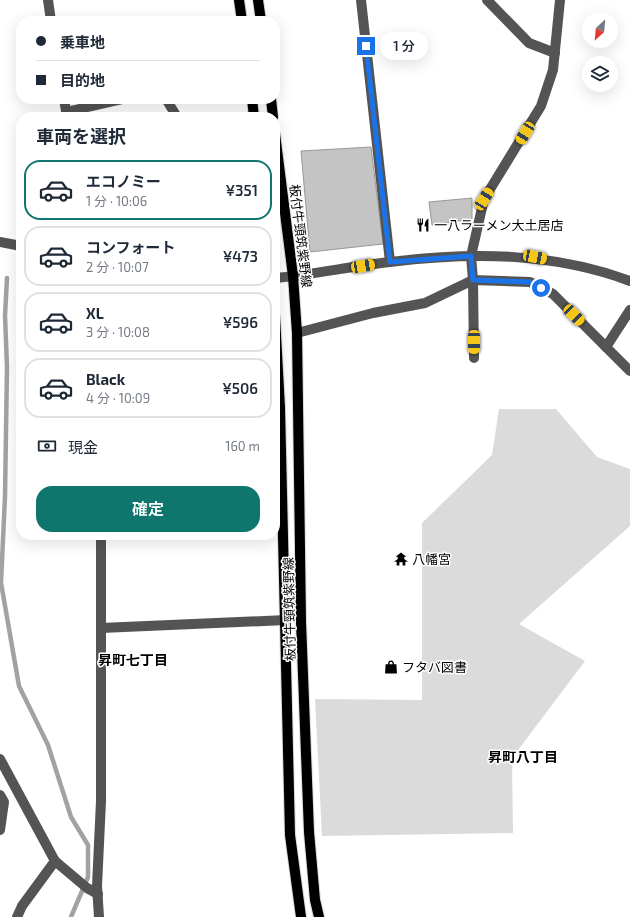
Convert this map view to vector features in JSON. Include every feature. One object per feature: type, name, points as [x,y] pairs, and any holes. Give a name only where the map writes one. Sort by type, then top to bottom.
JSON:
[{"type":"main road","points":[[239,0],[241,16]]},
{"type":"main road","points":[[258,0],[260,16]]},
{"type":"main road","name":"板付牛頸筑紫野線","points":[[280,173],[293,276],[297,333],[301,622],[309,832],[319,917]]},
{"type":"main road","name":"板付牛頸筑紫野線","points":[[280,461],[286,620],[290,836],[301,917]]},
{"type":"street","points":[[48,0],[50,16]]},
{"type":"street","points":[[361,0],[390,262]]},
{"type":"street","points":[[487,0],[529,43],[555,53]]},
{"type":"street","points":[[474,358],[473,280],[471,256],[484,199],[541,106],[553,70],[560,0]]},
{"type":"street","points":[[74,112],[104,104]]},
{"type":"street","points":[[0,242],[16,245]]},
{"type":"street","points":[[280,277],[390,262],[471,256],[535,257],[599,269],[630,281]]},
{"type":"street","points":[[297,333],[426,303],[473,280],[530,282],[552,294],[630,371]]},
{"type":"street","points":[[606,347],[630,310]]},
{"type":"street","points":[[99,917],[101,540]]},
{"type":"street","points":[[101,628],[286,620]]},
{"type":"street","points":[[0,759],[55,861],[79,881],[98,894]]},
{"type":"street","points":[[0,795],[4,802],[0,830]]},
{"type":"street","points":[[17,917],[22,906],[55,861]]},
{"type":"shaded area","points":[[499,409],[556,409],[597,457],[630,469],[630,526],[519,624],[585,661],[512,758],[513,833],[322,836],[315,699],[422,700],[422,523],[492,455]]},
{"type":"building","points":[[371,147],[383,244],[310,252],[301,151]]},
{"type":"building","points":[[472,198],[472,219],[432,225],[429,202]]},
{"type":"waterway","points":[[7,278],[5,316],[7,367],[5,496],[1,583],[19,686],[48,745],[71,817],[88,845],[88,877],[71,917]]},
{"type":"place","name":"一八ラーメン大土居店","points":[[423,225]]},
{"type":"place","name":"八幡宮","points":[[401,559]]},
{"type":"place","name":"フタバ図書","points":[[391,667]]},
{"type":"district","name":"昇町七丁目","points":[[133,659]]},
{"type":"district","name":"昇町八丁目","points":[[523,756]]},
{"type":"route","points":[[366,46],[390,262],[471,256],[473,280],[530,282],[541,288]]}]
